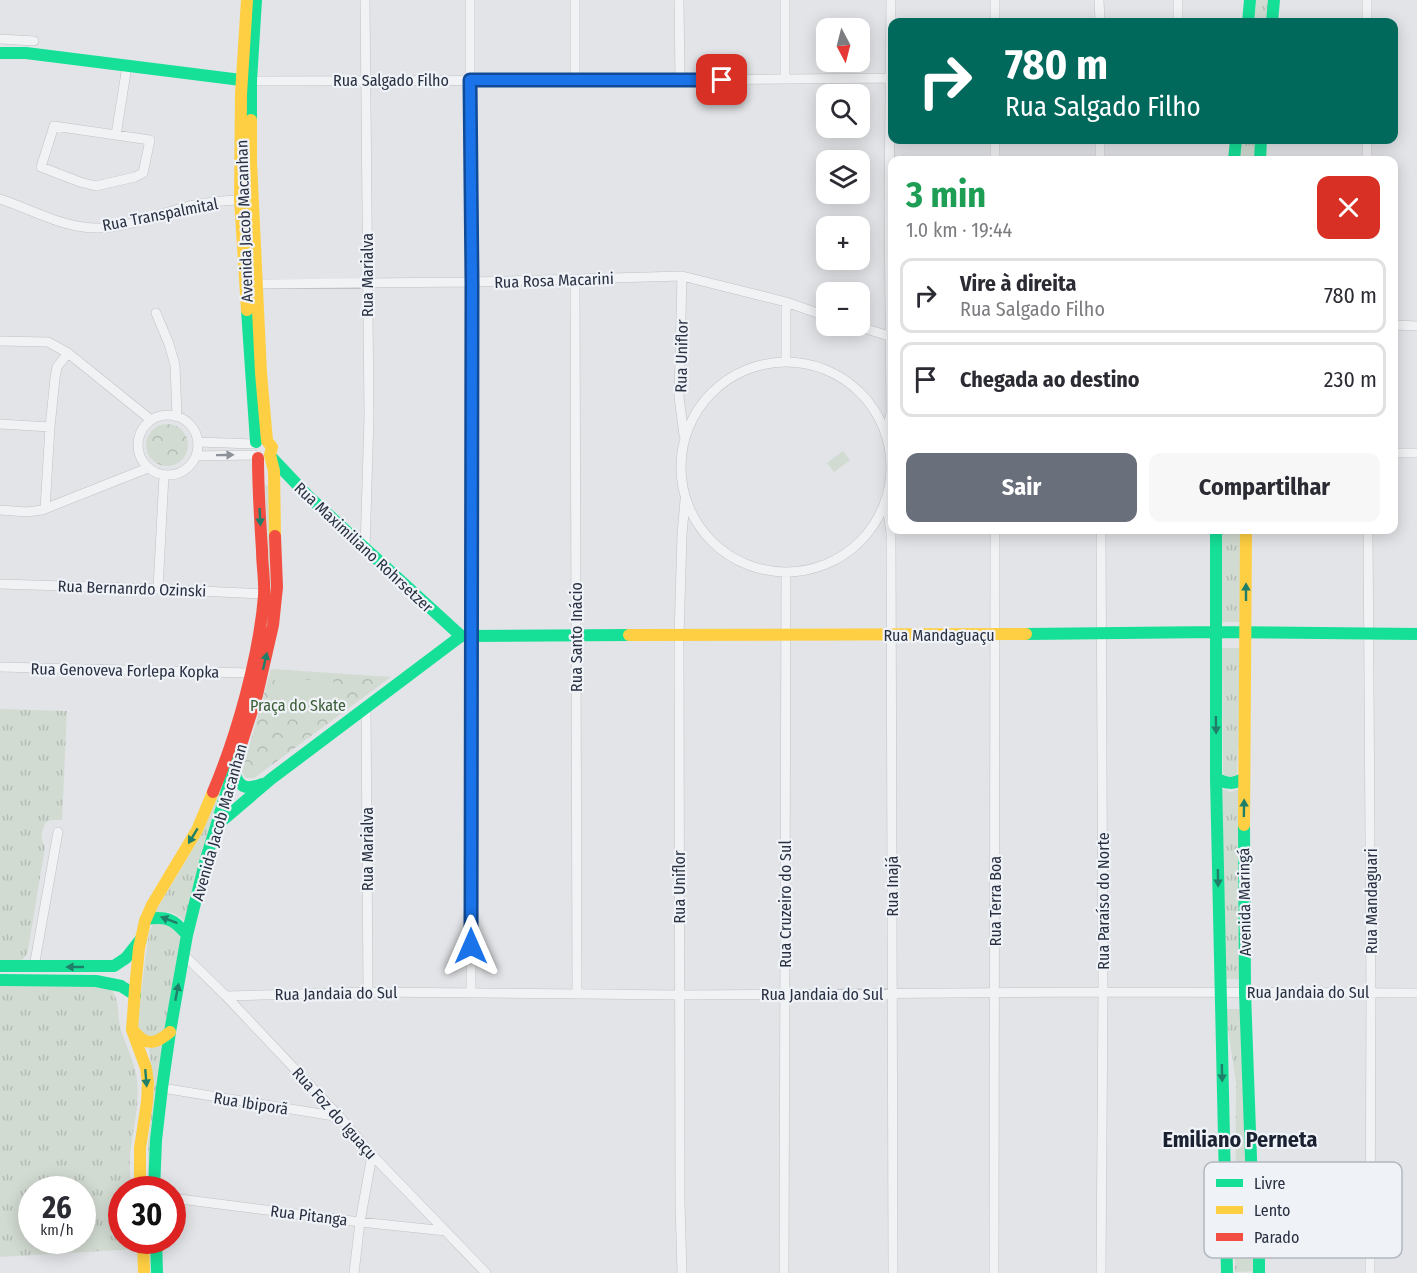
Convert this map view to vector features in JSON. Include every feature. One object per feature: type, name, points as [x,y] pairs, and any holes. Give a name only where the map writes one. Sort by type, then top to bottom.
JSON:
[{"type":"main road","name":"Avenida Jacob Macanhan","points":[[139,1176],[147,1074],[132,1028],[141,938],[146,919],[159,891],[204,815],[225,758],[250,673],[264,594],[258,483],[261,373],[247,200],[252,162],[247,80],[247,0]]},
{"type":"main road","name":"Avenida Jacob Macanhan","points":[[247,80],[256,0]]},
{"type":"main road","points":[[1248,18],[1250,0]]},
{"type":"main road","points":[[1272,18],[1274,0]]},
{"type":"main road","name":"Rua Salgado Filho","points":[[0,53],[26,53],[247,80]]},
{"type":"main road","name":"Avenida Jacob Macanhan","points":[[155,1176],[162,1088],[187,935],[206,859],[250,718],[273,625],[277,587],[274,471],[260,449]]},
{"type":"main road","name":"Rua Maximiliano Rohrsetzer","points":[[260,449],[365,549],[466,636]]},
{"type":"main road","points":[[258,483],[273,484]]},
{"type":"main road","name":"Avenida Maringá","points":[[1216,534],[1216,778],[1225,1162]]},
{"type":"main road","name":"Avenida Maringá","points":[[1246,534],[1245,993],[1251,1162]]},
{"type":"main road","name":"Rua Mandaguaçu","points":[[466,636],[1216,632],[1417,634]]},
{"type":"main road","points":[[217,825],[271,779],[366,707],[466,636]]},
{"type":"main road","points":[[233,769],[238,783],[246,788],[256,787],[271,779]]},
{"type":"main road","points":[[1216,778],[1229,783],[1239,782],[1244,777]]},
{"type":"main road","points":[[146,919],[165,916],[179,924],[187,935]]},
{"type":"main road","points":[[0,966],[114,966],[128,956],[141,938]]},
{"type":"main road","points":[[96,981],[97,967]]},
{"type":"main road","points":[[0,981],[96,981],[121,986],[135,995]]},
{"type":"main road","points":[[132,1028],[141,1040],[148,1043],[156,1042],[170,1032]]},
{"type":"main road","points":[[143,1254],[144,1273]]},
{"type":"main road","points":[[156,1254],[157,1273]]},
{"type":"main road","name":"Avenida Maringá","points":[[1227,1258],[1227,1273]]},
{"type":"street","name":"Rua Marialva","points":[[365,0],[369,417],[365,549]]},
{"type":"street","points":[[470,0],[472,282],[466,636],[471,993]]},
{"type":"street","points":[[575,0],[575,80]]},
{"type":"street","points":[[679,0],[680,81]]},
{"type":"street","points":[[784,79],[785,0]]},
{"type":"street","points":[[891,0],[891,18]]},
{"type":"street","points":[[995,0],[995,18]]},
{"type":"street","points":[[1100,0],[1100,18]]},
{"type":"street","points":[[1178,0],[1178,18]]},
{"type":"street","points":[[1366,18],[1367,0]]},
{"type":"street","points":[[0,39],[34,41]]},
{"type":"street","points":[[116,135],[127,66]]},
{"type":"street","name":"Rua Salgado Filho","points":[[247,80],[680,81],[888,78]]},
{"type":"street","points":[[54,126],[116,135],[150,140],[143,173],[96,186],[41,167],[54,126]]},
{"type":"street","name":"Rua Transpalmital","points":[[0,199],[71,226],[101,228],[137,221],[189,206],[247,200]]},
{"type":"street","name":"Rua Rosa Macarini","points":[[252,284],[367,284],[682,276],[816,313]]},
{"type":"street","name":"Rua Uniflor","points":[[682,276],[680,397],[685,436]]},
{"type":"street","name":"Rua Santo Inácio","points":[[575,280],[577,993]]},
{"type":"street","points":[[786,303],[786,361]]},
{"type":"street","points":[[156,313],[176,364],[177,417]]},
{"type":"street","points":[[1398,325],[1417,326]]},
{"type":"street","points":[[870,329],[888,332]]},
{"type":"street","points":[[0,341],[48,342],[68,353],[152,420]]},
{"type":"street","points":[[45,509],[50,427],[57,368],[68,353]]},
{"type":"street","points":[[888,440],[877,414],[864,396],[848,381],[829,370],[786,361],[759,365],[743,371],[713,390],[696,411],[685,436],[680,457],[681,479],[686,500],[697,524],[714,544],[735,559],[760,569],[786,572],[805,570],[840,557],[868,532],[888,494]]},
{"type":"street","points":[[163,416],[177,417],[184,420],[195,431],[198,442],[196,456],[184,471],[164,475],[154,472],[148,468],[140,455],[138,444],[142,431],[152,420],[163,416]]},
{"type":"street","points":[[0,424],[50,427]]},
{"type":"street","points":[[886,434],[888,425]]},
{"type":"street","points":[[198,442],[260,449]]},
{"type":"street","points":[[196,456],[260,449]]},
{"type":"street","points":[[1398,453],[1417,453]]},
{"type":"street","points":[[0,510],[34,512],[45,509],[148,468]]},
{"type":"street","points":[[158,588],[164,475]]},
{"type":"street","name":"Rua Uniflor","points":[[682,1273],[679,636],[682,535],[686,500]]},
{"type":"street","name":"Rua Inajá","points":[[886,500],[888,513]]},
{"type":"street","name":"Rua Inajá","points":[[891,534],[893,1273]]},
{"type":"street","name":"Rua Terra Boa","points":[[994,1273],[995,534]]},
{"type":"street","name":"Rua Paraíso do Norte","points":[[1101,534],[1103,992],[1101,1273]]},
{"type":"street","name":"Rua Mandaguari","points":[[1368,534],[1370,1162]]},
{"type":"street","name":"Rua Cruzeiro do Sul","points":[[784,1273],[786,572]]},
{"type":"street","name":"Rua Bernanrdo Ozinski","points":[[0,584],[158,588],[264,594]]},
{"type":"street","name":"Rua Genoveva Forlepa Kopka","points":[[0,667],[250,673]]},
{"type":"street","name":"Rua Marialva","points":[[366,707],[368,992]]},
{"type":"street","points":[[34,966],[58,832]]},
{"type":"street","name":"Rua Foz do Iguaçu","points":[[183,954],[226,996],[340,1117],[372,1155],[486,1273]]},
{"type":"street","name":"Rua Jandaia do Sul","points":[[226,996],[368,992],[680,995],[1103,992],[1417,993]]},
{"type":"street","name":"Rua Ibiporã","points":[[162,1088],[340,1117]]},
{"type":"street","points":[[354,1273],[372,1155]]},
{"type":"street","name":"Rua Pitanga","points":[[186,1200],[446,1231]]},
{"type":"street","name":"Rua Mandaguari","points":[[1370,1258],[1370,1273]]},
{"type":"green space","points":[[1255,0],[1270,0],[1268,18],[1253,18]]},
{"type":"green space","points":[[1242,144],[1256,144],[1254,156],[1241,156]]},
{"type":"green space","points":[[167,424],[175,425],[182,430],[187,437],[187,453],[182,460],[175,465],[167,466],[159,465],[152,460],[147,453],[146,445],[147,437],[152,430],[159,425]]},
{"type":"green space","points":[[843,451],[850,460],[834,472],[827,463]]},
{"type":"green space","points":[[265,485],[268,486],[272,611],[186,922],[171,913],[154,914],[200,837],[223,784],[262,642],[269,613],[270,592]]},
{"type":"green space","points":[[1220,534],[1240,534],[1240,622],[1220,622]]},
{"type":"green space","points":[[1222,648],[1241,648],[1240,742],[1237,776],[1233,780],[1223,774]]},
{"type":"green space","name":"Praça do Skate","points":[[271,669],[391,677],[254,778],[246,778],[242,772]]},
{"type":"green space","points":[[275,677],[338,682],[337,689],[354,690],[338,701],[324,700],[323,710],[302,709],[301,717],[276,715],[276,710],[273,709]]},
{"type":"green space","points":[[0,709],[67,711],[62,820],[46,822],[43,829],[42,838],[45,847],[28,950],[24,958],[17,961],[0,960]]},
{"type":"green space","points":[[1222,789],[1231,792],[1239,789],[1241,979],[1226,979]]},
{"type":"green space","points":[[161,922],[174,927],[182,939],[166,1029],[154,1037],[141,1035],[137,1024],[149,931],[153,924]]},
{"type":"green space","points":[[0,986],[110,988],[117,1001],[120,1027],[137,1080],[137,1109],[131,1148],[131,1176],[108,1176],[108,1251],[96,1251],[96,1176],[18,1176],[18,1254],[51,1254],[0,1257]]},
{"type":"green space","points":[[1225,1009],[1241,1009],[1250,1162],[1236,1162],[1236,1083]]},
{"type":"green space","points":[[162,1045],[151,1176],[148,1176],[148,1143],[154,1091],[150,1048]]},
{"type":"green space","points":[[1235,1258],[1255,1258],[1256,1271],[1235,1272]]},
{"type":"traffic: fast","points":[[251,120],[256,0]]},
{"type":"traffic: fast","points":[[1248,18],[1250,0]]},
{"type":"traffic: fast","points":[[1272,18],[1274,0]]},
{"type":"traffic: fast","points":[[0,53],[26,53],[249,81]]},
{"type":"traffic: fast","points":[[1234,156],[1236,144]]},
{"type":"traffic: fast","points":[[1260,156],[1261,144]]},
{"type":"traffic: fast","points":[[247,310],[256,442]]},
{"type":"traffic: fast","points":[[272,458],[308,496],[461,636]]},
{"type":"traffic: fast","points":[[1216,534],[1216,778],[1225,1162]]},
{"type":"traffic: fast","points":[[1026,634],[1216,632],[1417,634]]},
{"type":"traffic: fast","points":[[217,825],[271,779],[461,636],[629,635]]},
{"type":"traffic: fast","points":[[155,1176],[162,1088],[187,935],[206,859],[241,745]]},
{"type":"traffic: fast","points":[[233,769],[237,780],[243,786],[251,787],[262,784]]},
{"type":"traffic: fast","points":[[1216,778],[1230,783],[1244,778]]},
{"type":"traffic: fast","points":[[1244,825],[1245,993],[1251,1162]]},
{"type":"traffic: fast","points":[[146,919],[169,920],[178,925],[187,935]]},
{"type":"traffic: fast","points":[[0,966],[114,966],[126,958],[141,939]]},
{"type":"traffic: fast","points":[[0,980],[96,981],[121,986],[135,995]]},
{"type":"traffic: fast","points":[[156,1254],[157,1273]]},
{"type":"traffic: fast","points":[[1227,1258],[1227,1273]]},
{"type":"traffic: fast","points":[[1259,1258],[1259,1273]]},
{"type":"traffic: slow","points":[[247,0],[241,94],[240,199],[247,310]]},
{"type":"traffic: slow","points":[[251,120],[261,373],[267,441],[272,447],[270,455],[274,471],[275,536]]},
{"type":"traffic: slow","points":[[1244,825],[1246,534]]},
{"type":"traffic: slow","points":[[629,635],[1026,634]]},
{"type":"traffic: slow","points":[[140,1176],[140,1148],[148,1083],[146,1068],[132,1030],[139,948],[145,921],[152,905],[197,830],[213,792]]},
{"type":"traffic: slow","points":[[134,1031],[147,1042],[156,1041],[170,1032]]},
{"type":"traffic: slow","points":[[143,1254],[144,1273]]},
{"type":"traffic: jam","points":[[213,792],[246,696],[261,620],[264,585],[258,458]]},
{"type":"traffic: jam","points":[[241,745],[257,695],[273,625],[277,587],[275,536]]},
{"type":"district","name":"Emiliano Perneta","points":[[1240,1139]]},
{"type":"route","points":[[471,946],[470,80],[722,80]]}]
